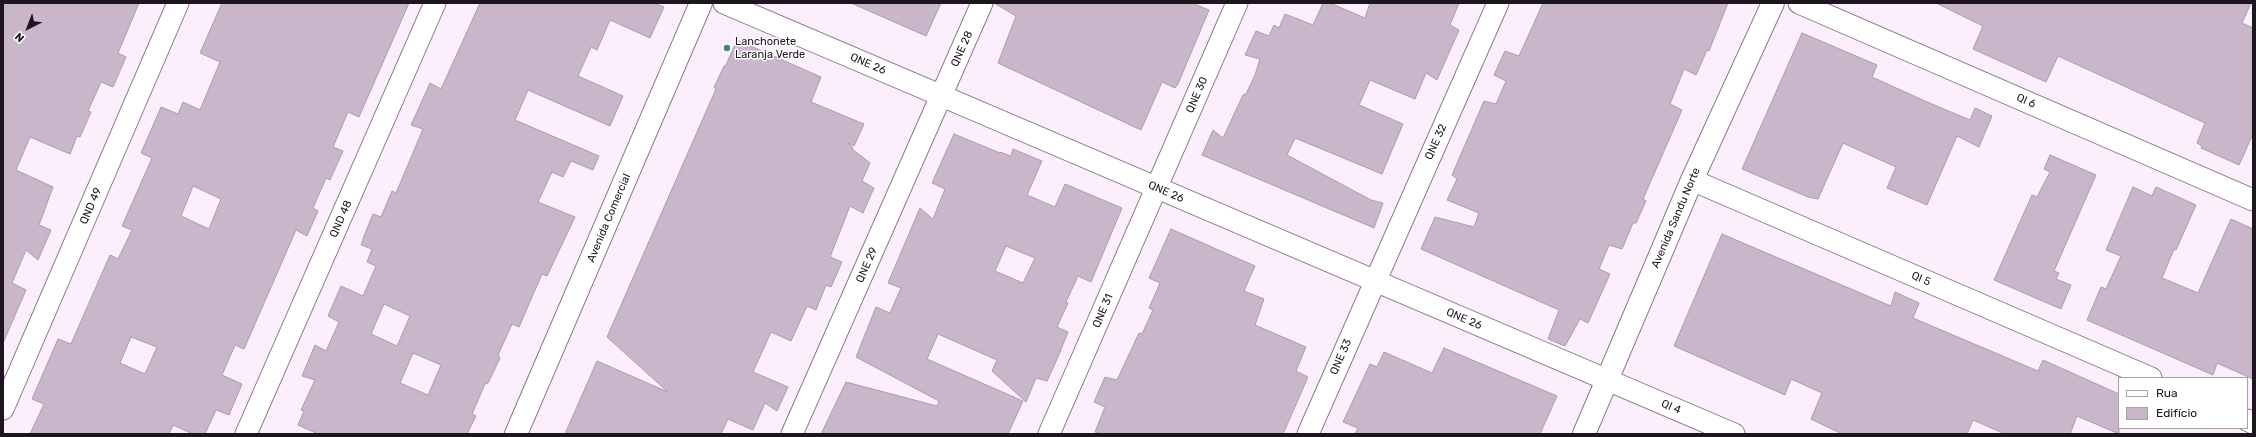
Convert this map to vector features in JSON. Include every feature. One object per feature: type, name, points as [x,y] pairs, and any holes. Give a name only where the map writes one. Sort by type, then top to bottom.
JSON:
[{"type":"main road","name":"Avenida Comercial","points":[[516,434],[701,3]]},
{"type":"main road","name":"Avenida Sandu Norte","points":[[1584,434],[1692,180],[1773,3]]},
{"type":"street","name":"QND 49","points":[[3,409],[178,3]]},
{"type":"street","name":"QND 48","points":[[246,434],[435,3]]},
{"type":"street","name":"QNE 26","points":[[724,3],[1608,380]]},
{"type":"street","name":"QNE 28","points":[[942,96],[982,3]]},
{"type":"street","name":"QNE 30","points":[[1156,188],[1237,3]]},
{"type":"street","name":"QNE 32","points":[[1375,280],[1498,3]]},
{"type":"street","name":"QI 6","points":[[1799,3],[2253,200]]},
{"type":"street","name":"QNE 29","points":[[792,434],[942,96]]},
{"type":"street","name":"QI 5","points":[[1692,180],[2149,377]]},
{"type":"street","name":"QNE 31","points":[[1049,434],[1156,188]]},
{"type":"street","name":"QNE 33","points":[[1308,434],[1375,280]]},
{"type":"street","name":"QI 4","points":[[1608,380],[1734,434]]},
{"type":"building","points":[[3,3],[139,3],[118,53],[126,57],[113,87],[101,82],[88,111],[91,112],[80,137],[77,136],[70,154],[30,137],[16,170],[53,187],[39,225],[51,230],[38,260],[26,250],[12,283],[26,290],[3,343]]},
{"type":"building","points":[[222,3],[409,3],[359,117],[348,112],[333,147],[343,151],[330,180],[326,178],[313,208],[318,211],[307,236],[296,230],[244,349],[235,345],[222,375],[242,384],[229,415],[216,410],[205,434],[193,434],[173,425],[169,434],[30,434],[44,404],[32,399],[58,339],[71,344],[110,255],[118,259],[132,230],[122,226],[152,158],[141,153],[161,107],[178,114],[183,102],[200,110],[220,62],[200,53]],"holes":[[[193,186],[221,199],[209,229],[181,216]],[[131,337],[157,347],[145,374],[120,363]]]},
{"type":"building","points":[[480,3],[654,3],[664,7],[650,38],[610,20],[597,50],[591,47],[578,76],[623,96],[610,126],[528,90],[515,120],[599,156],[593,170],[571,161],[563,177],[552,172],[538,202],[575,217],[547,276],[542,274],[519,327],[512,324],[498,355],[500,358],[488,383],[485,384],[472,414],[476,416],[467,434],[318,434],[298,425],[304,411],[301,410],[315,380],[302,376],[315,345],[326,351],[339,322],[328,316],[341,286],[363,296],[376,266],[367,262],[372,249],[361,245],[366,231],[373,214],[381,217],[392,191],[396,193],[423,129],[411,125],[430,83],[441,89]],"holes":[[[384,304],[410,316],[397,346],[371,334]],[[413,353],[441,365],[428,395],[400,383]]]},
{"type":"building","points":[[851,3],[941,3],[926,36]]},
{"type":"building","points":[[994,3],[1192,3],[1209,10],[1178,84],[1175,88],[1162,82],[1141,130],[998,63],[1016,16]]},
{"type":"building","points":[[1323,3],[1330,3],[1365,18],[1370,3],[1459,3],[1450,25],[1459,30],[1437,80],[1426,73],[1415,99],[1370,80],[1359,105],[1403,124],[1382,174],[1295,138],[1287,155],[1371,200],[1383,203],[1374,228],[1202,155],[1213,130],[1223,138],[1243,95],[1246,94],[1255,75],[1260,59],[1245,55],[1256,31],[1269,36],[1274,25],[1279,28],[1285,14],[1313,25]]},
{"type":"building","points":[[1543,3],[1728,3],[1709,51],[1707,50],[1696,75],[1684,69],[1670,104],[1682,110],[1643,199],[1646,201],[1636,223],[1633,223],[1622,249],[1609,245],[1599,269],[1610,274],[1588,323],[1580,319],[1565,346],[1548,339],[1559,310],[1421,249],[1435,217],[1474,227],[1479,213],[1447,200],[1457,179],[1452,175],[1484,101],[1496,104],[1506,81],[1494,75],[1505,51],[1519,56]]},
{"type":"building","points":[[1936,3],[2251,3],[2242,23],[2253,28],[2253,134],[2239,165],[2201,148],[2202,146],[2197,143],[2205,123],[2058,56],[2046,82],[1973,49],[1983,26]]},
{"type":"building","points":[[1802,33],[1877,65],[1872,77],[1925,101],[1970,120],[1975,108],[1992,116],[1979,147],[1957,136],[1927,205],[1887,188],[1896,167],[1843,143],[1818,199],[1808,197],[1742,169]]},
{"type":"building","points":[[737,40],[821,77],[811,102],[864,124],[854,146],[848,143],[853,148],[852,149],[870,163],[862,181],[874,188],[863,213],[850,206],[830,257],[842,262],[831,287],[826,285],[816,310],[807,306],[791,341],[771,332],[753,372],[788,387],[777,411],[765,403],[753,430],[728,419],[721,434],[565,434],[597,361],[668,392],[607,337],[716,89],[714,87]]},
{"type":"building","points":[[954,134],[1000,153],[1011,156],[1013,149],[1042,161],[1027,195],[1055,207],[1065,184],[1122,208],[1091,282],[1078,276],[1066,302],[1068,303],[1057,327],[1068,332],[1047,381],[1036,378],[1026,402],[992,371],[997,360],[938,334],[927,359],[1023,401],[1008,434],[821,434],[846,382],[937,406],[939,401],[856,357],[876,307],[890,313],[901,288],[888,283],[920,208],[933,219],[945,189],[932,183]],"holes":[[[1006,246],[1035,258],[1023,283],[995,271]]]},
{"type":"building","points":[[2050,155],[2096,175],[2054,271],[2059,273],[2056,279],[2071,285],[2061,309],[1994,280],[2032,195],[2037,197],[2050,172],[2044,169]]},
{"type":"building","points":[[2133,187],[2152,196],[2156,187],[2196,205],[2176,250],[2174,249],[2162,278],[2198,293],[2231,219],[2253,229],[2253,379],[2217,363],[2213,375],[2087,320],[2101,287],[2106,289],[2121,256],[2106,250]]},
{"type":"building","points":[[1171,229],[1255,266],[1244,291],[1264,299],[1255,325],[1306,347],[1296,371],[1308,377],[1283,434],[1104,434],[1095,432],[1105,407],[1094,402],[1105,377],[1117,380],[1139,333],[1142,334],[1153,310],[1149,308],[1160,283],[1149,278]]},
{"type":"building","points":[[1722,234],[1891,306],[1895,292],[1919,303],[1913,318],[2038,371],[2043,360],[2118,394],[2119,434],[2077,416],[2070,434],[2005,434],[1973,420],[1967,434],[1842,434],[1811,419],[1822,393],[1791,379],[1785,395],[1674,346]]},
{"type":"building","points":[[1444,348],[1557,396],[1540,434],[1355,434],[1358,428],[1343,422],[1370,364],[1377,367],[1384,352],[1432,373]]},
{"type":"place","name":"Lanchonete Laranja Verde","points":[[727,48]]}]
